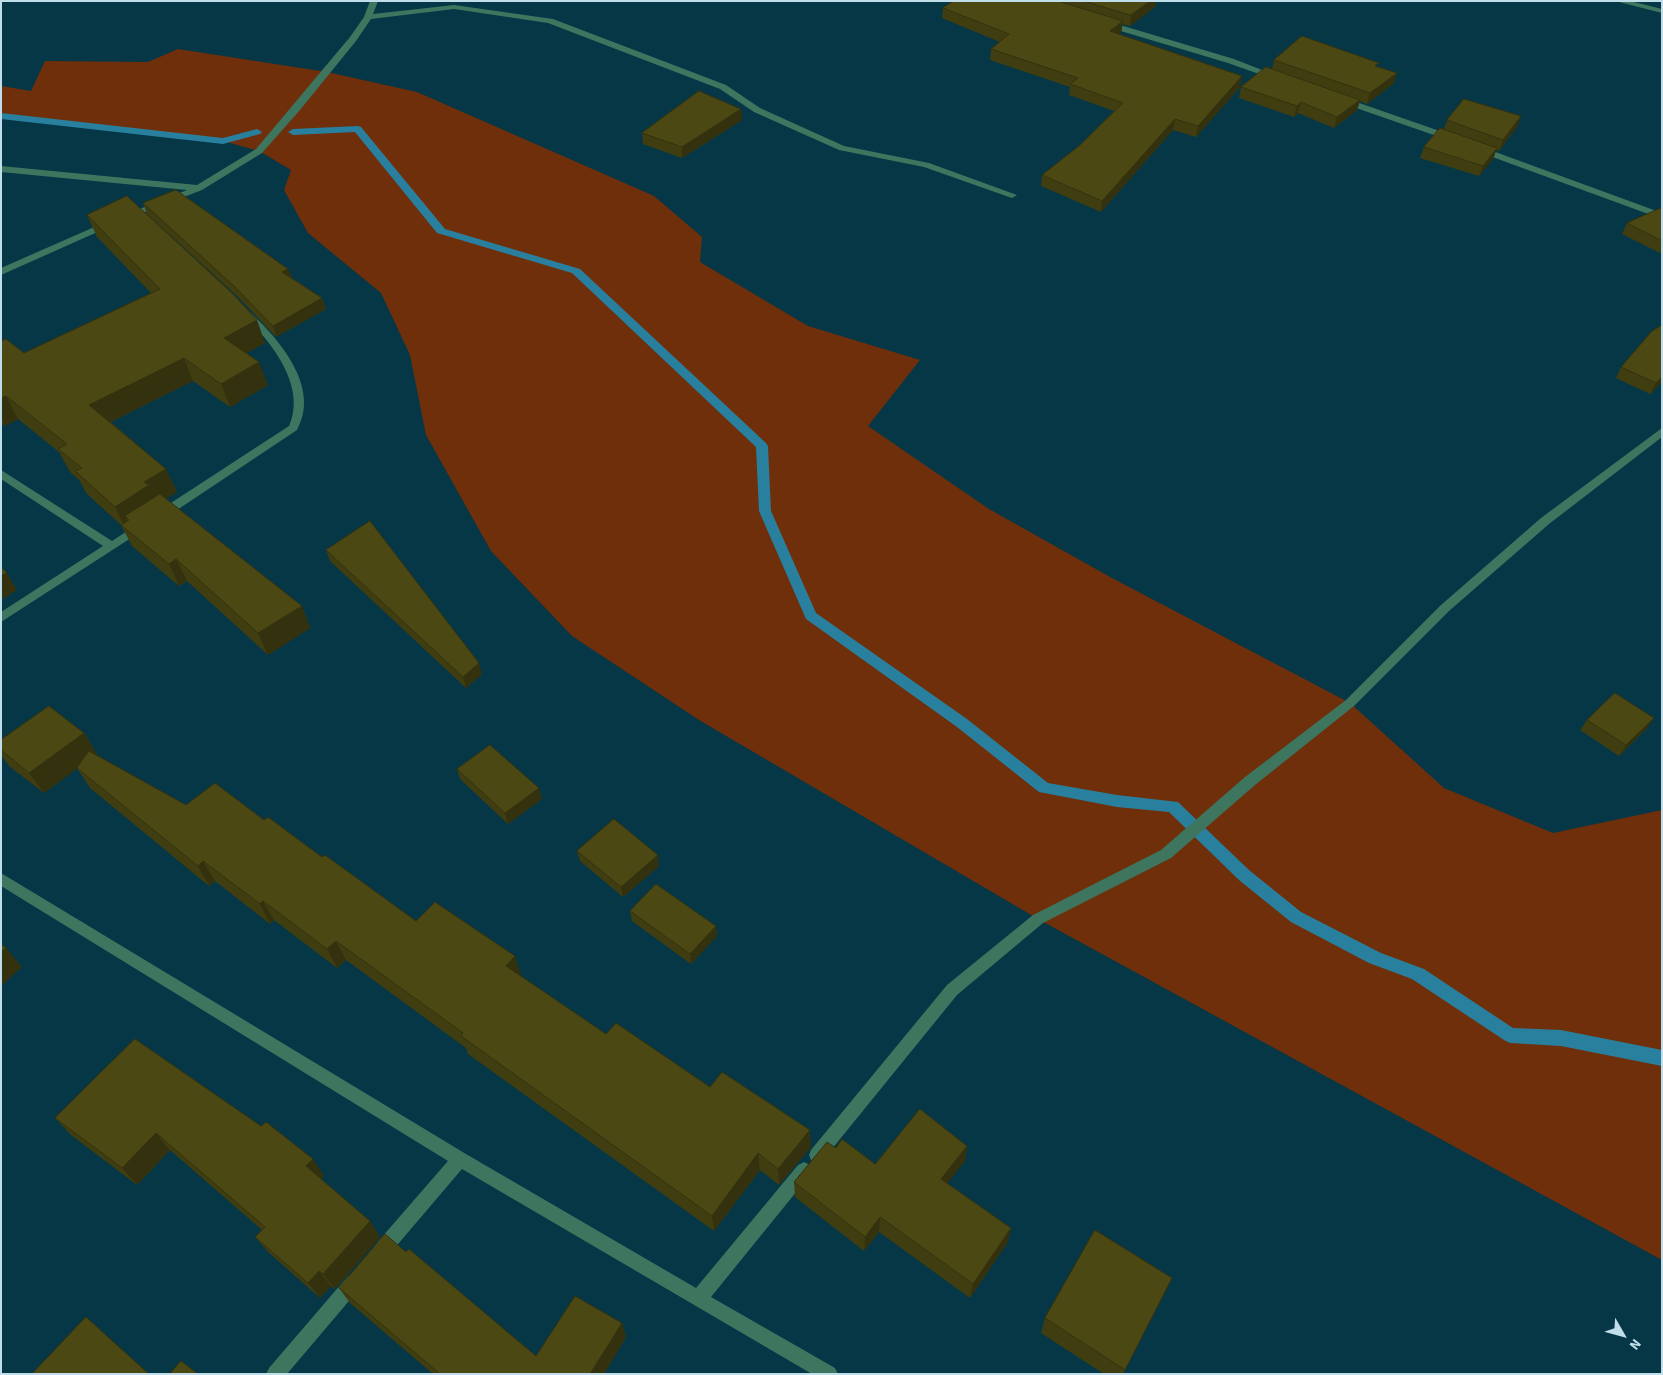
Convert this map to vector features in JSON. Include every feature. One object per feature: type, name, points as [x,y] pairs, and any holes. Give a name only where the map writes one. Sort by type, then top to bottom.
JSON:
[{"type":"street","points":[[1,272],[101,226],[141,216],[199,188],[259,151],[353,39],[368,17],[374,1]]},
{"type":"street","points":[[1619,1],[1662,11]]},
{"type":"street","points":[[368,17],[454,8],[550,21],[723,87],[756,110],[842,148],[926,165],[1012,195]]},
{"type":"street","points":[[1093,20],[1231,61],[1287,81]]},
{"type":"street","points":[[1334,97],[1464,143]]},
{"type":"street","points":[[1473,146],[1662,216]]},
{"type":"street","points":[[1,169],[199,188]]},
{"type":"street","points":[[1,618],[111,546],[236,468],[293,428],[299,411],[296,386],[283,356],[265,331],[236,304]]},
{"type":"street","points":[[698,1300],[952,990],[1038,919],[1166,854],[1183,841],[1250,781],[1350,703],[1445,608],[1545,520],[1662,432]]},
{"type":"street","points":[[1,474],[111,546]]},
{"type":"street","points":[[1,879],[460,1158],[698,1300],[829,1374]]},
{"type":"street","points":[[275,1374],[460,1158]]},
{"type":"shaded area","points":[[178,49],[327,72],[417,92],[654,196],[702,237],[700,262],[808,326],[920,360],[868,426],[989,509],[1112,578],[1350,703],[1444,788],[1553,833],[1662,810],[1662,1260],[1038,919],[699,720],[572,636],[491,551],[426,435],[410,355],[381,293],[308,233],[284,190],[291,170],[259,151],[223,141],[1,116],[1,86],[31,91],[45,61],[148,62]]},
{"type":"building","points":[[954,1],[1058,1],[1123,21],[1110,31],[1242,76],[1198,126],[1175,119],[1102,201],[1042,175],[1080,145],[1123,103],[1070,84],[1078,78],[991,49],[1009,34],[943,8]]},
{"type":"building","points":[[1084,1],[1150,1],[1131,15]]},
{"type":"building","points":[[1302,36],[1379,63],[1375,66],[1397,73],[1370,93],[1274,60]]},
{"type":"building","points":[[1266,67],[1360,100],[1337,117],[1301,102],[1297,106],[1241,87]]},
{"type":"building","points":[[699,91],[741,109],[682,147],[642,133]]},
{"type":"building","points":[[1464,99],[1521,116],[1503,140],[1447,120]]},
{"type":"building","points":[[1440,128],[1497,148],[1483,166],[1424,147]]},
{"type":"building","points":[[176,190],[288,269],[282,272],[322,298],[273,326],[234,286],[143,203]]},
{"type":"building","points":[[127,196],[233,294],[257,320],[224,338],[259,362],[221,384],[184,358],[89,405],[166,469],[144,482],[149,485],[115,507],[75,471],[82,468],[58,449],[67,444],[6,396],[1,398],[1,341],[6,339],[24,353],[160,289],[87,215]]},
{"type":"building","points":[[1661,208],[1662,241],[1627,223]]},
{"type":"building","points":[[1662,325],[1662,377],[1656,383],[1621,367],[1651,332]]},
{"type":"building","points":[[160,494],[302,606],[258,633],[176,559],[169,564],[121,525],[129,520],[125,516]]},
{"type":"building","points":[[370,521],[479,663],[463,677],[326,550]]},
{"type":"building","points":[[1,567],[7,573],[1,576]]},
{"type":"building","points":[[1615,693],[1654,718],[1626,745],[1587,720]]},
{"type":"building","points":[[49,706],[84,733],[29,773],[1,750],[1,740]]},
{"type":"building","points":[[490,745],[539,788],[505,813],[457,769]]},
{"type":"building","points":[[89,751],[186,805],[215,783],[264,820],[268,817],[322,857],[325,855],[416,921],[435,902],[515,956],[506,966],[606,1034],[616,1023],[710,1087],[722,1072],[810,1130],[778,1169],[758,1153],[712,1216],[461,1036],[463,1033],[336,941],[327,949],[263,901],[260,904],[203,861],[198,866],[77,768]]},
{"type":"building","points":[[614,819],[658,855],[621,887],[577,851]]},
{"type":"building","points":[[656,884],[716,926],[690,954],[630,911]]},
{"type":"building","points":[[1,944],[6,948],[1,952]]},
{"type":"building","points":[[135,1039],[261,1126],[266,1122],[313,1159],[306,1166],[370,1221],[323,1274],[319,1271],[308,1283],[255,1237],[265,1227],[156,1133],[122,1168],[55,1118]]},
{"type":"building","points":[[920,1109],[967,1146],[941,1179],[1011,1228],[973,1284],[880,1217],[865,1237],[794,1182],[827,1142],[836,1148],[842,1139],[875,1164]]},
{"type":"building","points":[[1095,1230],[1172,1278],[1125,1370],[1045,1318]]},
{"type":"building","points":[[385,1234],[406,1252],[409,1249],[536,1356],[575,1296],[622,1323],[590,1374],[440,1374],[339,1288]]},
{"type":"building","points":[[86,1317],[149,1374],[34,1374]]},
{"type":"building","points":[[181,1361],[198,1374],[170,1374]]},
{"type":"waterway","points":[[1,116],[223,141],[257,132]]},
{"type":"waterway","points":[[293,132],[358,129],[441,231],[576,271],[762,446],[765,511],[811,616],[962,723],[1044,788],[1117,801],[1173,806],[1244,875],[1296,917],[1375,958],[1418,974],[1510,1035],[1561,1038],[1662,1058]]}]
